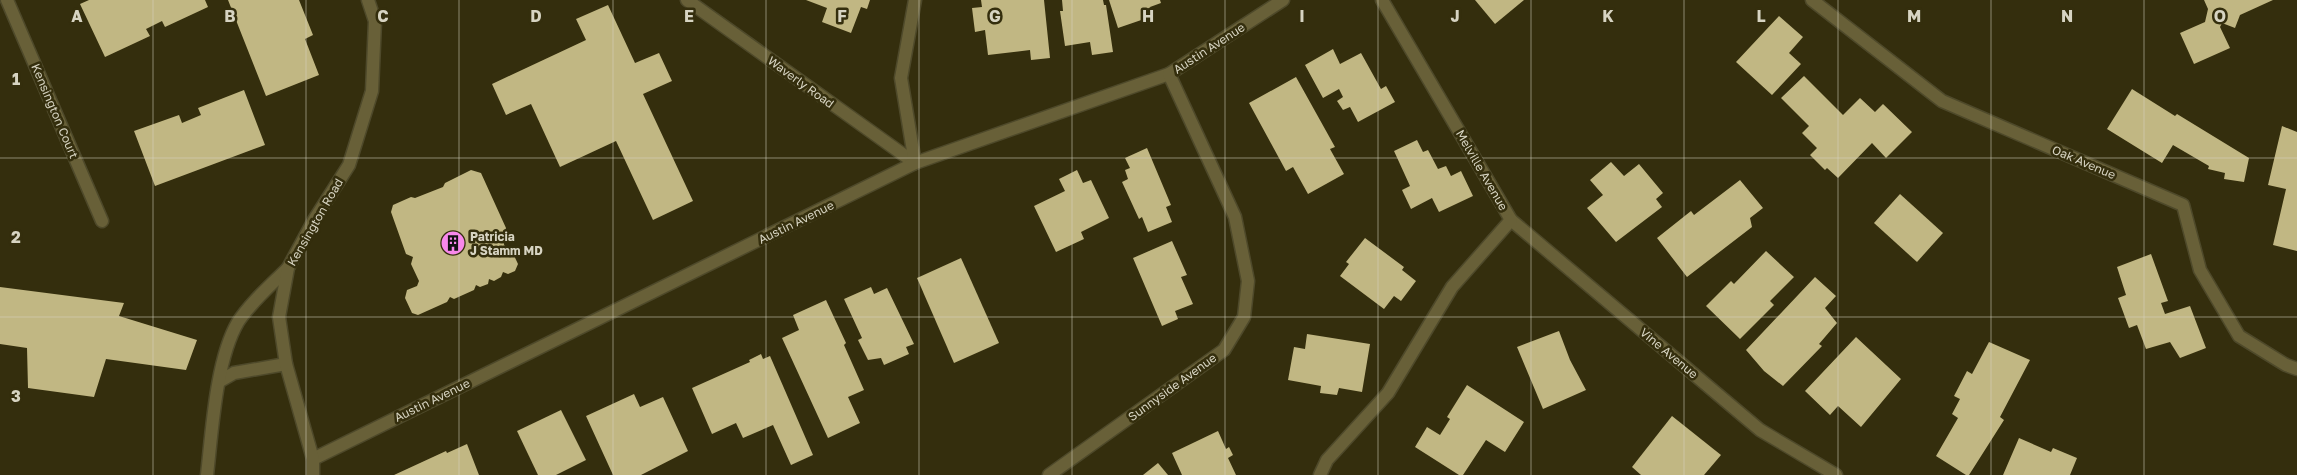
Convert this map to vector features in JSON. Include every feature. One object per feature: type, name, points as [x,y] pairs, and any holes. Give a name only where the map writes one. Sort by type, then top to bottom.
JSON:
[{"type":"street","name":"Kensington Court","points":[[7,0],[102,221]]},
{"type":"street","name":"Kensington Road","points":[[313,475],[313,459],[286,364],[279,317],[288,268],[314,220],[349,165],[372,91],[376,21],[368,0]]},
{"type":"street","name":"Waverly Road","points":[[687,0],[915,163]]},
{"type":"street","points":[[915,0],[901,78],[915,163]]},
{"type":"street","name":"Austin Avenue","points":[[313,459],[915,163],[1169,74],[1283,0]]},
{"type":"street","name":"Melville Avenue","points":[[1320,475],[1327,460],[1388,393],[1452,287],[1511,220],[1382,0]]},
{"type":"street","name":"Oak Avenue","points":[[1812,0],[1942,101],[2183,205],[2200,270],[2239,336],[2286,365],[2297,369]]},
{"type":"street","name":"Sunnyside Avenue","points":[[1049,475],[1224,350],[1244,317],[1248,282],[1235,217],[1169,74]]},
{"type":"street","name":"Vine Avenue","points":[[1511,220],[1760,430],[1836,475]]},
{"type":"street","points":[[207,475],[214,407],[228,344],[238,322],[249,308],[288,268]]},
{"type":"street","points":[[220,380],[234,373],[286,364]]},
{"type":"building","points":[[89,0],[205,0],[208,7],[165,27],[162,21],[146,29],[150,36],[105,57],[80,4]]},
{"type":"building","points":[[228,0],[299,0],[313,35],[305,39],[319,75],[266,96]]},
{"type":"building","points":[[806,0],[870,0],[867,9],[861,7],[851,33],[822,22],[827,8]]},
{"type":"building","points":[[981,0],[1044,0],[1050,58],[1031,60],[1030,50],[988,55],[985,30],[975,32],[972,8],[982,7]]},
{"type":"building","points":[[1062,0],[1103,0],[1104,5],[1106,5],[1113,52],[1092,55],[1090,42],[1065,46],[1060,11],[1063,11]]},
{"type":"building","points":[[1109,0],[1160,0],[1161,3],[1150,7],[1153,16],[1118,28]]},
{"type":"building","points":[[1475,0],[1524,0],[1495,24]]},
{"type":"building","points":[[2204,0],[2273,0],[2240,15],[2235,28],[2222,23],[2220,27],[2230,48],[2194,64],[2180,33],[2205,22],[2208,9]]},
{"type":"building","points":[[608,5],[635,63],[659,53],[672,81],[643,94],[693,201],[653,220],[616,141],[560,167],[531,104],[506,115],[492,84],[586,40],[576,19]]},
{"type":"building","points":[[1779,16],[1803,37],[1789,53],[1801,64],[1772,95],[1736,62]]},
{"type":"building","points":[[1333,49],[1340,64],[1361,53],[1381,89],[1386,86],[1395,102],[1358,122],[1350,107],[1343,110],[1337,101],[1343,97],[1339,89],[1323,98],[1305,65]]},
{"type":"building","points":[[1804,76],[1843,115],[1860,98],[1875,112],[1883,104],[1912,132],[1886,158],[1872,143],[1838,178],[1827,168],[1825,170],[1810,155],[1817,148],[1802,133],[1809,126],[1781,98]]},
{"type":"building","points":[[1296,77],[1335,147],[1330,149],[1344,174],[1308,194],[1293,167],[1286,171],[1249,103]]},
{"type":"building","points":[[2132,89],[2249,158],[2244,182],[2224,179],[2225,173],[2208,169],[2209,166],[2173,145],[2162,163],[2107,129]]},
{"type":"building","points":[[244,90],[265,145],[155,186],[134,131],[179,115],[182,123],[201,115],[198,108]]},
{"type":"building","points":[[2282,126],[2297,132],[2297,251],[2273,245],[2286,189],[2268,185]]},
{"type":"building","points":[[1417,140],[1423,152],[1428,150],[1438,169],[1446,166],[1451,176],[1461,171],[1473,196],[1439,212],[1432,198],[1411,209],[1402,190],[1410,186],[1394,151]]},
{"type":"building","points":[[1147,148],[1171,205],[1166,207],[1172,222],[1148,232],[1142,217],[1139,219],[1122,182],[1128,179],[1125,170],[1130,168],[1125,158]]},
{"type":"building","points":[[1611,162],[1624,176],[1639,164],[1663,193],[1656,199],[1662,207],[1616,242],[1587,208],[1603,195],[1590,180]]},
{"type":"building","name":"Patricia J Stamm MD","points":[[471,170],[481,173],[506,228],[502,239],[505,247],[511,249],[518,264],[515,271],[508,274],[503,272],[501,277],[494,281],[489,279],[488,284],[480,287],[476,285],[474,290],[454,299],[450,297],[447,302],[418,315],[412,313],[405,298],[407,290],[417,286],[419,281],[411,264],[413,257],[406,254],[391,212],[393,205],[443,187],[445,183]]},
{"type":"building","points":[[1077,170],[1083,183],[1091,180],[1109,218],[1081,232],[1084,239],[1056,252],[1034,206],[1065,191],[1059,179]]},
{"type":"building","points":[[1740,180],[1763,208],[1750,218],[1752,227],[1687,277],[1657,238],[1691,211],[1694,215]]},
{"type":"building","points":[[1900,194],[1943,233],[1917,262],[1874,223]]},
{"type":"building","points":[[1365,238],[1404,267],[1402,270],[1416,281],[1401,301],[1394,296],[1384,309],[1340,276],[1349,264],[1346,262]]},
{"type":"building","points":[[1172,241],[1187,275],[1181,277],[1193,304],[1175,311],[1178,319],[1162,326],[1133,258]]},
{"type":"building","points":[[1766,251],[1794,277],[1770,301],[1774,305],[1740,339],[1706,306],[1731,281],[1734,284]]},
{"type":"building","points":[[2151,254],[2168,301],[2161,303],[2165,314],[2190,306],[2206,348],[2180,358],[2170,342],[2146,349],[2137,325],[2129,328],[2118,298],[2126,295],[2117,267]]},
{"type":"building","points":[[961,258],[999,343],[954,363],[917,278]]},
{"type":"building","points":[[1815,277],[1836,296],[1825,308],[1837,323],[1819,344],[1822,346],[1783,386],[1764,371],[1746,350]]},
{"type":"building","points":[[0,287],[124,303],[119,316],[197,340],[186,370],[106,359],[94,397],[28,388],[27,348],[0,344]]},
{"type":"building","points":[[871,287],[874,294],[887,288],[914,344],[906,347],[909,354],[884,365],[881,358],[868,360],[858,340],[862,338],[844,299]]},
{"type":"building","points":[[826,300],[846,343],[844,345],[864,390],[848,397],[860,423],[828,438],[782,338],[799,330],[793,315]]},
{"type":"building","points":[[1559,331],[1570,360],[1586,390],[1543,409],[1517,347]]},
{"type":"building","points":[[1307,334],[1370,344],[1362,392],[1339,388],[1337,395],[1320,393],[1321,386],[1288,380],[1294,347],[1305,349]]},
{"type":"building","points":[[1856,337],[1901,379],[1861,427],[1838,406],[1830,415],[1805,391]]},
{"type":"building","points":[[1989,342],[2030,360],[2000,417],[2004,420],[1969,475],[1966,475],[1936,456],[1958,418],[1952,414],[1960,399],[1954,396],[1967,371],[1972,374]]},
{"type":"building","points":[[761,354],[763,359],[770,356],[813,455],[791,465],[773,425],[743,438],[736,423],[712,434],[692,388],[750,362],[749,360]]},
{"type":"building","points":[[1467,385],[1524,422],[1505,452],[1486,440],[1463,475],[1459,475],[1415,447],[1427,427],[1440,435],[1450,419],[1447,417]]},
{"type":"building","points":[[634,394],[640,407],[663,397],[688,451],[641,475],[613,475],[586,416]]},
{"type":"building","points":[[561,410],[586,460],[556,475],[538,475],[517,431]]},
{"type":"building","points":[[1672,416],[1721,455],[1704,475],[1641,475],[1632,467]]},
{"type":"building","points":[[1218,431],[1226,449],[1229,447],[1233,455],[1228,458],[1236,475],[1182,475],[1172,453]]},
{"type":"building","points":[[2019,438],[2051,452],[2053,448],[2077,458],[2070,475],[2003,475]]},
{"type":"building","points":[[467,444],[479,475],[394,475],[446,451],[447,453]]},
{"type":"building","points":[[1158,463],[1168,475],[1143,475]]},
{"type":"place","name":"Patricia J Stamm MD","points":[[453,243]]}]
